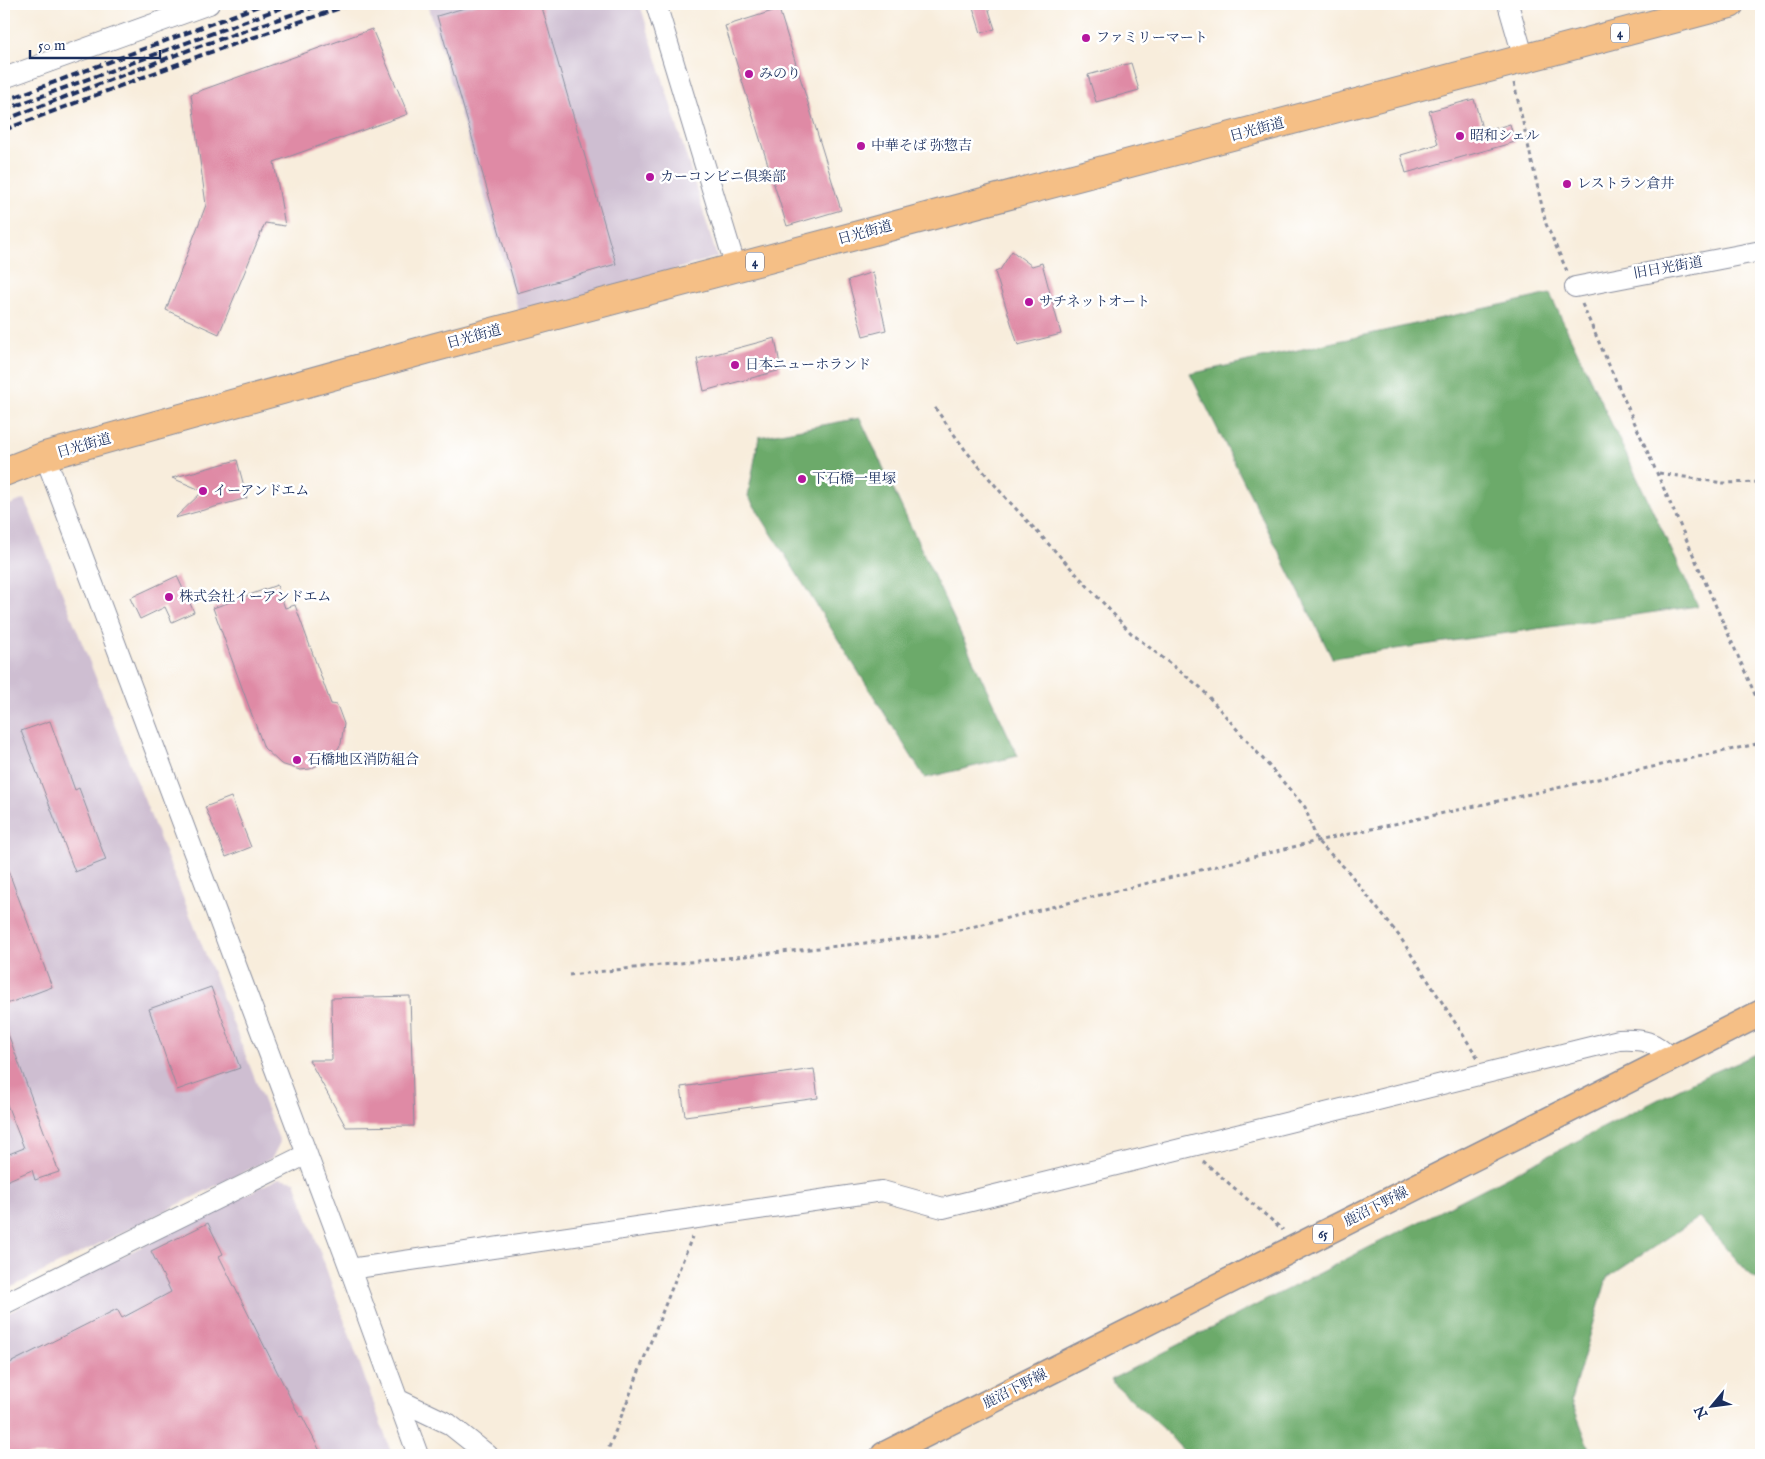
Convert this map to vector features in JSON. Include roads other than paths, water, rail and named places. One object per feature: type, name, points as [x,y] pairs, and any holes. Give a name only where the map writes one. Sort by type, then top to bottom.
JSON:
[{"type":"highway","name":"日光街道","points":[[4,472],[45,456],[436,347],[1730,4]]},
{"type":"main road","name":"鹿沼下野線","points":[[884,1455],[1761,1013]]},
{"type":"street","points":[[4,78],[209,4]]},
{"type":"street","points":[[656,4],[736,268]]},
{"type":"street","points":[[1508,4],[1524,59]]},
{"type":"street","name":"旧日光街道","points":[[1574,287],[1761,251]]},
{"type":"street","points":[[45,456],[418,1455]]},
{"type":"street","points":[[350,1269],[882,1191],[943,1208],[1620,1040],[1637,1039],[1658,1045],[1670,1058]]},
{"type":"street","points":[[4,1304],[307,1154]]},
{"type":"street","points":[[397,1399],[449,1424],[488,1455]]},
{"type":"railway","points":[[4,101],[264,4]]},
{"type":"railway","points":[[4,110],[292,4]]},
{"type":"railway","points":[[4,120],[197,47],[323,4]]},
{"type":"railway","points":[[4,130],[199,56],[352,4]]},
{"type":"place","name":"ファミリーマート","points":[[1086,38]]},
{"type":"place","name":"みのり","points":[[749,74]]},
{"type":"place","name":"昭和シェル","points":[[1460,136]]},
{"type":"place","name":"中華そば 弥惣吉","points":[[861,146]]},
{"type":"place","name":"カーコンビニ倶楽部","points":[[650,177]]},
{"type":"place","name":"レストラン倉井","points":[[1567,184]]},
{"type":"place","name":"サチネットオート","points":[[1029,302]]},
{"type":"place","name":"日本ニューホランド","points":[[735,365]]},
{"type":"place","name":"下石橋一里塚","points":[[802,479]]},
{"type":"place","name":"イーアンドエム","points":[[203,491]]},
{"type":"place","name":"株式会社イーアンドエム","points":[[169,597]]},
{"type":"place","name":"石橋地区消防組合","points":[[297,760]]}]
